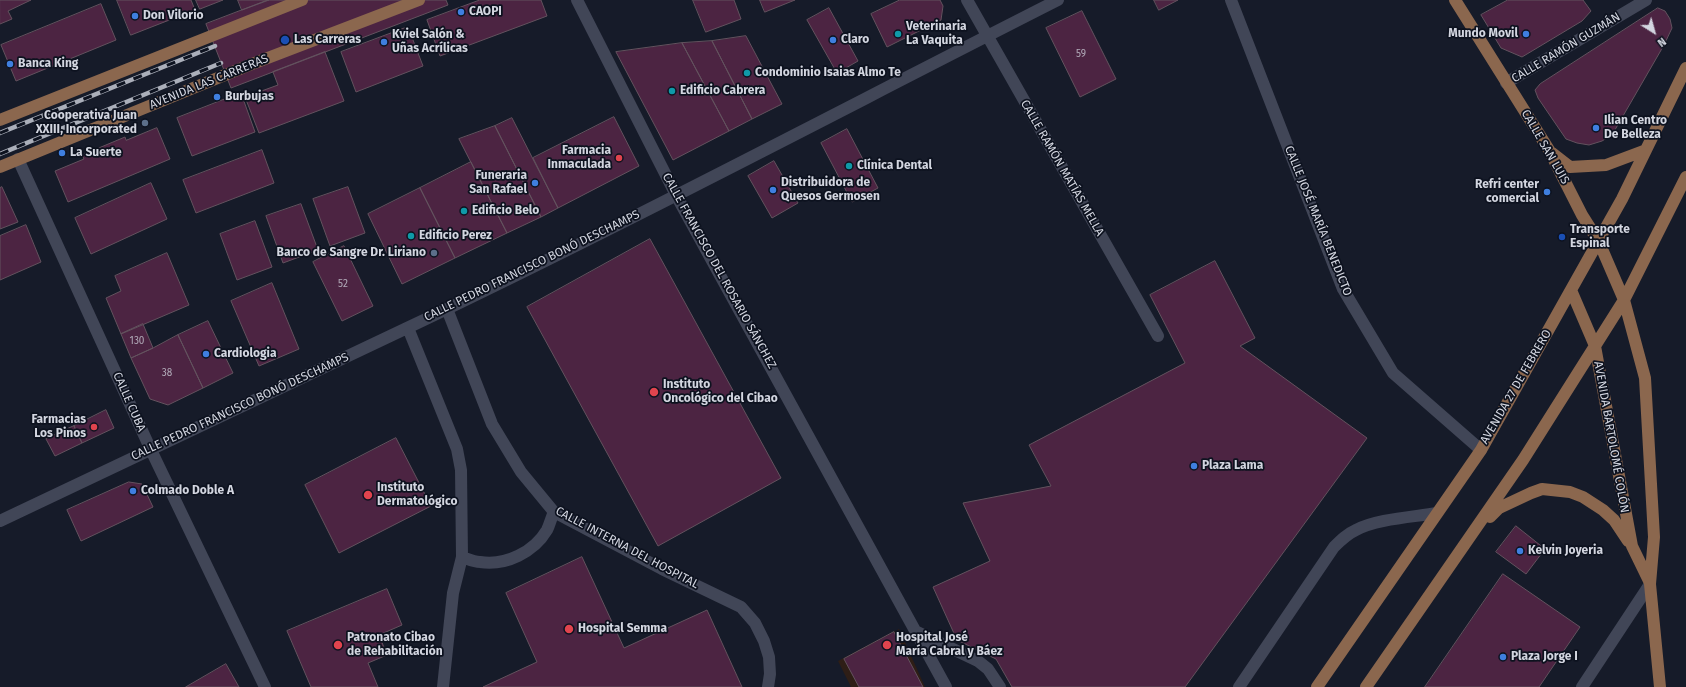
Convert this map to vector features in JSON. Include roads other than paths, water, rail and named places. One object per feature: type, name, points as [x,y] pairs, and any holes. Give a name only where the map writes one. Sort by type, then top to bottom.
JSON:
[{"type":"main road","points":[[0,119],[302,0]]},
{"type":"main road","name":"AVENIDA LAS CARRERAS","points":[[0,167],[252,64],[419,0]]},
{"type":"main road","name":"CALLE SAN LUIS","points":[[1455,0],[1549,150],[1582,215],[1598,242],[1624,300]]},
{"type":"main road","name":"AVENIDA 27 DE FEBRERO","points":[[1317,687],[1480,450],[1598,242],[1646,150],[1686,68]]},
{"type":"main road","points":[[1549,150],[1570,167],[1606,165],[1646,150]]},
{"type":"main road","points":[[1366,687],[1523,460],[1624,300],[1686,177]]},
{"type":"main road","name":"AVENIDA BARTOLOMÉ COLÓN","points":[[1571,290],[1595,346],[1632,546],[1650,584]]},
{"type":"main road","name":"AVENIDA BARTOLOMÉ COLÓN","points":[[1624,300],[1645,378],[1654,537],[1650,584],[1660,687]]},
{"type":"main road","points":[[1470,538],[1499,508],[1542,489],[1570,492],[1583,497],[1614,520],[1632,546]]},
{"type":"street","name":"CALLE FRANCISCO DEL ROSARIO SÁNCHEZ","points":[[577,0],[676,194],[946,687]]},
{"type":"street","name":"CALLE RAMÓN MATÍAS MELLA","points":[[967,0],[986,36],[1158,336]]},
{"type":"street","name":"CALLE PEDRO FRANCISCO BONÓ DESCHAMPS","points":[[0,521],[150,448],[447,309],[1058,0]]},
{"type":"street","name":"CALLE JOSÉ MARÍA BENEDICTO","points":[[1231,0],[1343,289],[1393,373],[1480,450]]},
{"type":"street","name":"CALLE RAMÓN GUZMÁN","points":[[1506,83],[1646,0]]},
{"type":"street","name":"CALLE CUBA","points":[[18,159],[150,448],[265,687]]},
{"type":"street","name":"CALLE INTERNA DEL HOSPITAL","points":[[447,309],[492,424],[521,472],[554,512],[741,607],[755,622],[764,641],[769,658],[770,674],[768,687]]},
{"type":"street","points":[[408,328],[457,449],[461,470],[462,557],[453,593],[442,687]]},
{"type":"street","points":[[462,557],[481,562],[500,562],[518,556],[534,546],[546,530],[554,512]]},
{"type":"street","points":[[1239,687],[1334,547],[1345,536],[1357,529],[1372,524],[1437,512]]},
{"type":"street","points":[[1582,687],[1650,584]]},
{"type":"street","points":[[915,631],[978,661],[988,669],[1000,687]]},
{"type":"railway","points":[[0,133],[215,46]]},
{"type":"railway","points":[[0,154],[221,63]]},
{"type":"place","name":"CAOPI","points":[[461,12]]},
{"type":"place","name":"Don Vilorio","points":[[135,16]]},
{"type":"place","name":"Veterinaria La Vaquita","points":[[898,34]]},
{"type":"place","name":"Mundo Movil","points":[[1526,34]]},
{"type":"place","name":"Las Carreras","points":[[285,40]]},
{"type":"place","name":"Claro","points":[[833,40]]},
{"type":"place","name":"Kviel Salón & Uñas Acrílicas","points":[[384,42]]},
{"type":"place","name":"Banca King","points":[[10,64]]},
{"type":"place","name":"Condominio Isaias Almo Te","points":[[747,73]]},
{"type":"place","name":"Edificio Cabrera","points":[[672,91]]},
{"type":"place","name":"Burbujas","points":[[217,97]]},
{"type":"place","name":"Cooperativa Juan XXIII, Incorporated","points":[[145,123]]},
{"type":"place","name":"Ilian Centro De Belleza","points":[[1596,128]]},
{"type":"place","name":"La Suerte","points":[[62,153]]},
{"type":"place","name":"Farmacia Inmaculada","points":[[619,158]]},
{"type":"place","name":"Clínica Dental","points":[[849,166]]},
{"type":"place","name":"Funeraria San Rafael","points":[[535,183]]},
{"type":"place","name":"Distribuidora de Quesos Germosen","points":[[773,190]]},
{"type":"place","name":"Refri center comercial","points":[[1547,192]]},
{"type":"place","name":"Edificio Belo","points":[[464,211]]},
{"type":"place","name":"Edificio Perez","points":[[411,236]]},
{"type":"place","name":"Transporte Espinal","points":[[1562,237]]},
{"type":"place","name":"Banco de Sangre Dr. Liriano","points":[[434,253]]},
{"type":"place","name":"Cardiologia","points":[[206,354]]},
{"type":"place","name":"Instituto Oncológico del Cibao","points":[[654,392]]},
{"type":"place","name":"Farmacias Los Pinos","points":[[94,427]]},
{"type":"place","name":"Plaza Lama","points":[[1194,466]]},
{"type":"place","name":"Colmado Doble A","points":[[133,491]]},
{"type":"place","name":"Instituto Dermatológico","points":[[368,495]]},
{"type":"place","name":"Kelvin Joyeria","points":[[1520,551]]},
{"type":"place","name":"Hospital Semma","points":[[569,629]]},
{"type":"place","name":"Patronato Cibao de Rehabilitación","points":[[338,645]]},
{"type":"place","name":"Hospital José María Cabral y Báez","points":[[887,645]]},
{"type":"place","name":"Plaza Jorge I","points":[[1503,657]]}]
